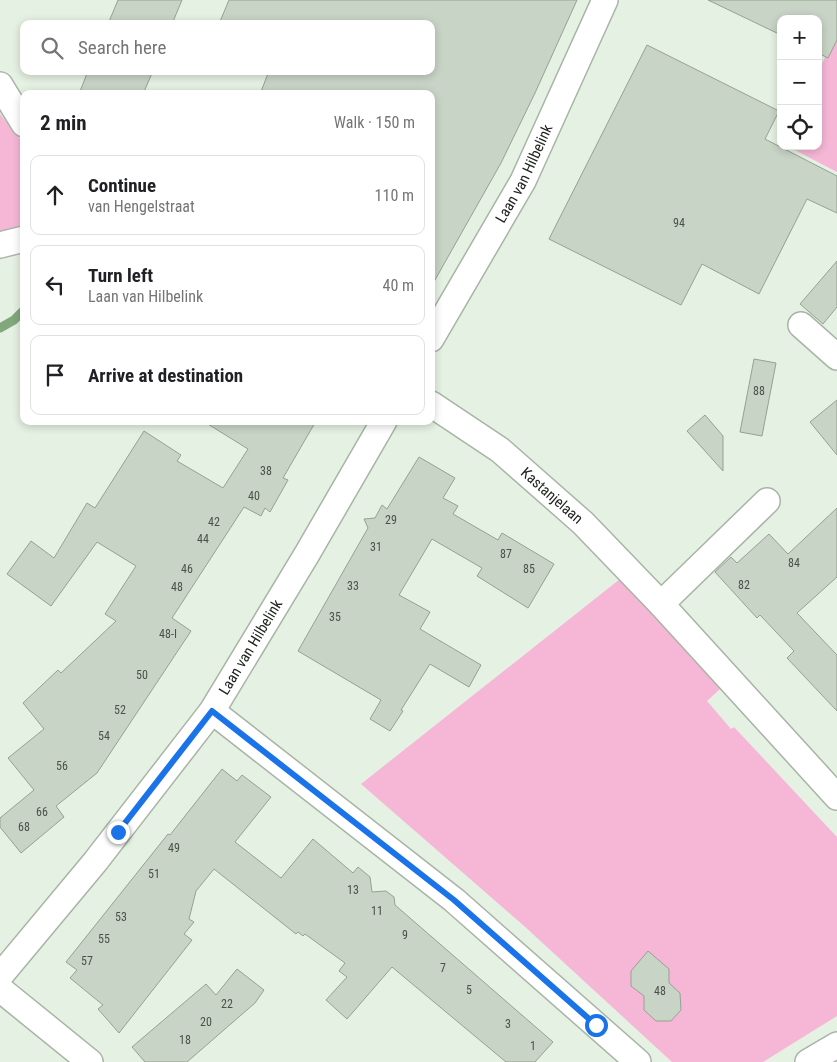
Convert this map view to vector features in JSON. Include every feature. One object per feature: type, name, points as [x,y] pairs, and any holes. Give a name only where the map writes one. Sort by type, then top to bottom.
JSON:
[{"type":"street","name":"Laan van Hilbelink","points":[[435,332],[523,181],[605,0]]},
{"type":"street","points":[[0,85],[20,118]]},
{"type":"street","points":[[0,245],[20,240]]},
{"type":"street","points":[[801,325],[834,349]]},
{"type":"street","name":"Kastanjelaan","points":[[435,407],[500,450],[583,523],[661,604],[837,797]]},
{"type":"street","name":"Laan van Hilbelink","points":[[0,976],[95,862],[212,711],[307,554],[382,425]]},
{"type":"street","points":[[661,604],[767,500]]},
{"type":"street","points":[[212,711],[454,900],[638,1062]]},
{"type":"street","points":[[0,989],[90,1062]]},
{"type":"street","points":[[808,1062],[837,1045]]},
{"type":"shaded area","points":[[837,34],[837,172],[795,150],[822,150],[822,63]]},
{"type":"shaded area","points":[[0,114],[20,139],[20,237],[0,260]]},
{"type":"shaded area","points":[[620,579],[720,689],[707,701],[731,729],[734,727],[837,837],[837,1016],[763,1062],[672,1062],[523,925],[361,784]]},
{"type":"building","points":[[118,0],[182,0],[174,20],[110,20]]},
{"type":"building","points":[[229,0],[577,0],[501,163],[435,280],[435,90],[262,90],[267,75],[435,75],[435,20],[221,20]]},
{"type":"building","points":[[708,0],[837,0],[837,40],[828,58],[822,55],[822,15],[777,15],[777,33]]},
{"type":"building","points":[[647,45],[777,110],[777,115],[765,139],[777,145],[777,150],[786,150],[837,176],[837,213],[807,199],[759,294],[702,264],[681,305],[549,239]]},
{"type":"building","points":[[86,75],[151,75],[145,90],[81,90]]},
{"type":"building","points":[[837,261],[837,307],[823,324],[800,304]]},
{"type":"building","points":[[754,359],[776,363],[762,436],[740,432]]},
{"type":"building","points":[[837,400],[837,455],[810,422]]},
{"type":"building","points":[[705,415],[723,436],[723,471],[687,431]]},
{"type":"building","points":[[209,425],[314,425],[283,478],[288,480],[270,512],[265,508],[261,516],[244,507],[172,618],[191,631],[97,773],[56,806],[64,817],[21,853],[0,827],[0,818],[34,790],[8,758],[44,729],[23,703],[58,670],[61,673],[116,621],[105,614],[136,566],[97,542],[51,606],[7,574],[31,541],[54,558],[87,503],[95,508],[144,431],[181,455],[177,461],[223,488],[248,449]]},
{"type":"building","points":[[419,457],[455,478],[443,498],[458,506],[453,514],[498,540],[502,533],[554,564],[528,608],[477,576],[482,568],[432,539],[399,595],[430,612],[420,629],[481,665],[469,687],[430,664],[390,731],[370,719],[381,700],[298,651],[368,528],[364,519],[375,518],[382,505],[387,509]]},
{"type":"building","points":[[837,508],[837,577],[797,613],[837,655],[837,711],[787,658],[794,651],[760,615],[757,618],[715,572],[731,557],[737,563],[769,534],[788,554]]},
{"type":"building","points":[[222,769],[237,781],[242,775],[271,797],[235,842],[281,878],[313,839],[353,873],[358,867],[370,877],[372,892],[386,891],[394,897],[395,905],[553,1042],[535,1062],[506,1062],[392,967],[347,1019],[326,1000],[347,977],[339,971],[345,963],[305,934],[303,936],[298,932],[296,934],[214,869],[196,891],[189,919],[194,922],[184,934],[192,940],[119,1033],[98,1009],[103,1005],[70,978],[77,970],[66,962]]},
{"type":"building","points":[[648,951],[669,969],[669,983],[680,993],[681,1010],[671,1021],[656,1021],[644,1010],[644,996],[631,986],[631,971]]},
{"type":"building","points":[[237,969],[264,990],[255,1003],[187,1062],[145,1062],[132,1047],[206,984],[216,995]]},
{"type":"waterway","points":[[0,328],[20,314]]},
{"type":"route","points":[[118,832],[212,711],[454,900],[596,1025]]}]
